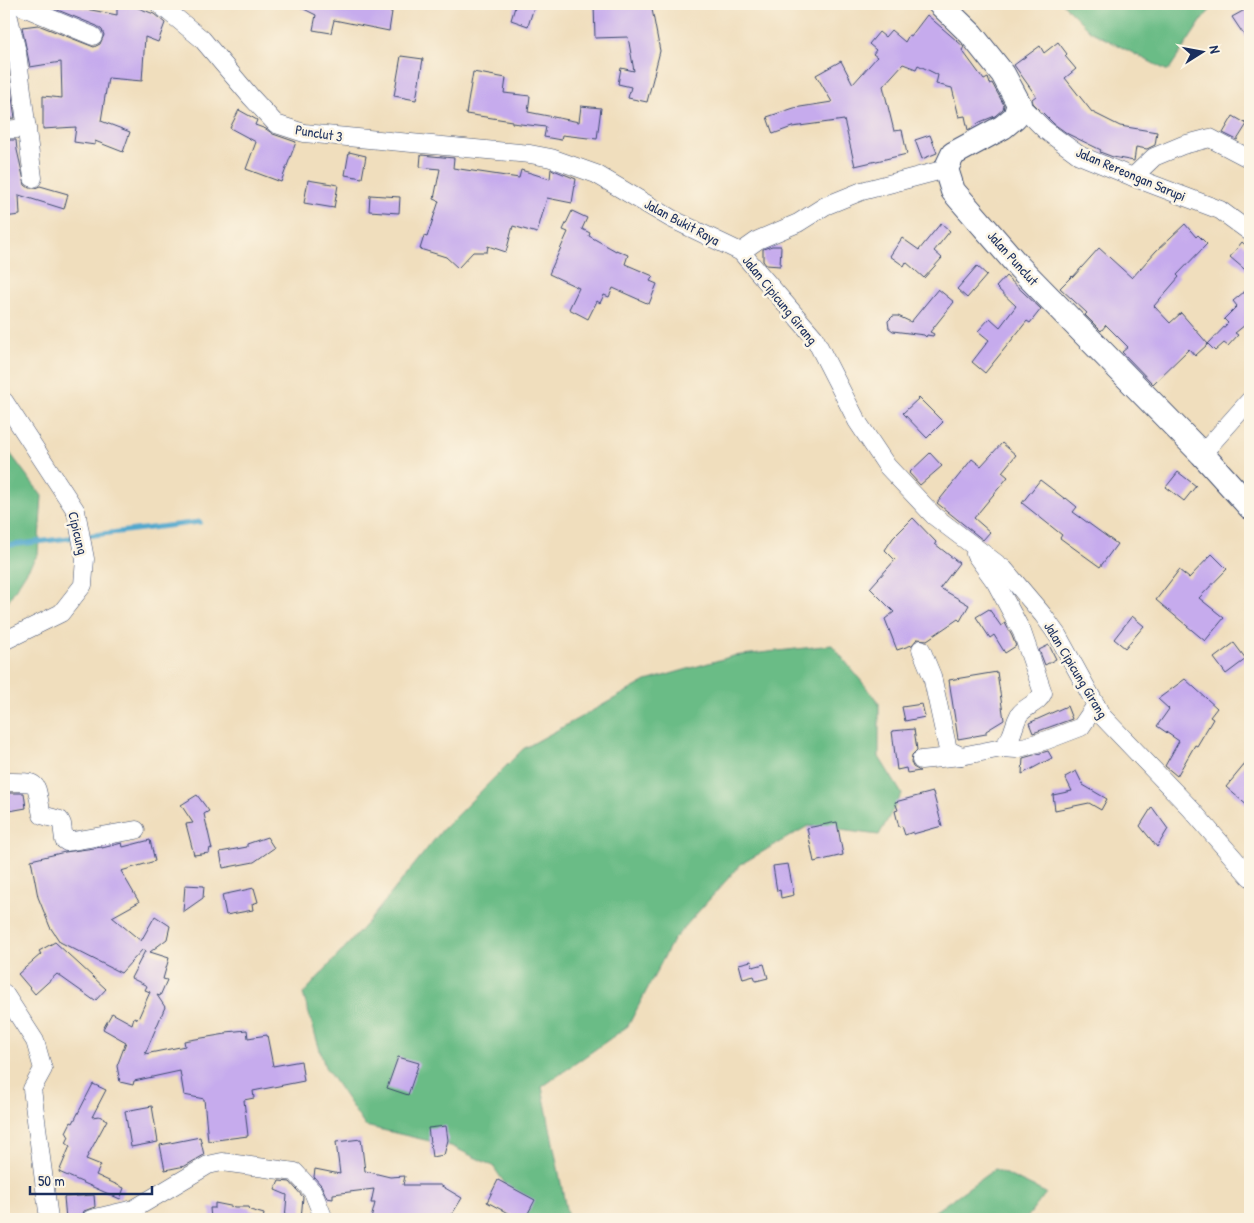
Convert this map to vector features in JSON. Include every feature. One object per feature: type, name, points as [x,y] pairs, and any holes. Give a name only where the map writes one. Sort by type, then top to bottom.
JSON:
[{"type":"main road","points":[[940,4],[971,34],[1003,74],[1019,104],[1015,117],[1003,127],[953,154],[946,170]]},
{"type":"main road","points":[[956,4],[971,34]]},
{"type":"main road","name":"Jalan Punclut","points":[[946,170],[953,191],[1020,268],[1202,454],[1250,507]]},
{"type":"street","points":[[16,4],[92,36]]},
{"type":"street","name":"Punclut 3","points":[[159,4],[202,39],[276,124],[304,133],[530,154]]},
{"type":"street","points":[[4,6],[10,18],[17,52],[33,178]]},
{"type":"street","name":"Jalan Rereongan Sarupi","points":[[1019,104],[1045,130],[1079,154],[1220,210],[1250,232]]},
{"type":"street","points":[[4,130],[27,128]]},
{"type":"street","points":[[1133,177],[1154,157],[1183,145],[1210,138],[1250,159]]},
{"type":"street","name":"Jalan Bukit Raya","points":[[530,154],[551,158],[596,174],[672,218],[740,252]]},
{"type":"street","points":[[740,252],[758,240],[798,223],[826,206],[862,191],[946,170]]},
{"type":"street","name":"Jalan Cipicung Girang","points":[[740,252],[814,337],[857,421],[887,466],[934,516],[1004,569],[1058,636],[1102,716],[1191,809],[1250,877]]},
{"type":"street","points":[[1202,454],[1250,400]]},
{"type":"street","name":"Cipicung","points":[[4,401],[76,511],[85,559],[83,585],[61,613],[4,641]]},
{"type":"street","points":[[962,537],[996,583],[1022,632],[1043,693],[1040,699],[1020,714],[1010,739],[1002,748]]},
{"type":"street","points":[[921,649],[932,676],[948,750],[961,756]]},
{"type":"street","points":[[921,760],[961,756],[1002,748],[1016,750],[1081,727],[1096,705]]},
{"type":"street","points":[[4,782],[30,782],[35,784],[42,815],[60,820],[64,840],[67,842],[136,830]]},
{"type":"street","points":[[4,993],[35,1041],[44,1069],[32,1089],[49,1219]]},
{"type":"street","points":[[90,1219],[134,1210],[208,1165],[222,1162],[295,1172],[313,1192],[320,1216]]},
{"type":"green space","points":[[1063,4],[1216,4],[1204,17],[1168,71],[1090,31]]},
{"type":"green space","points":[[4,445],[42,496],[38,554],[4,607]]},
{"type":"green space","points":[[832,645],[879,703],[879,757],[902,794],[879,835],[808,826],[741,864],[673,940],[628,1026],[542,1087],[568,1219],[529,1219],[493,1166],[451,1146],[365,1126],[325,1067],[303,994],[369,921],[443,829],[523,749],[646,681],[733,656]]},
{"type":"green space","points":[[995,1169],[1046,1193],[1026,1219],[924,1219]]},
{"type":"building","points":[[43,4],[70,4],[76,7],[117,15],[117,4],[128,4],[154,14],[165,23],[158,42],[145,37],[142,81],[108,78],[101,121],[130,132],[123,152],[95,141],[95,145],[74,142],[76,127],[43,129],[43,96],[62,98],[61,62],[30,67],[22,27],[38,25],[94,47],[100,44],[104,35],[97,26]]},
{"type":"building","points":[[294,4],[333,4],[360,8],[360,6],[392,12],[389,31],[334,20],[331,33],[313,30],[316,15]]},
{"type":"building","points":[[516,4],[535,4],[528,26],[511,20]]},
{"type":"building","points":[[594,4],[651,4],[660,51],[647,102],[628,98],[631,87],[618,84],[621,68],[634,71],[628,37],[595,38]]},
{"type":"building","points":[[1250,7],[1250,44],[1232,17]]},
{"type":"building","points":[[927,15],[964,47],[962,50],[984,80],[988,78],[990,84],[992,83],[1004,105],[1003,109],[995,116],[980,122],[968,130],[965,116],[959,117],[952,88],[936,84],[938,75],[918,65],[916,69],[903,64],[883,86],[894,131],[902,130],[907,154],[855,166],[844,120],[792,127],[773,134],[767,117],[794,108],[832,102],[816,75],[841,61],[853,84],[877,57],[873,54],[876,50],[869,44],[879,32],[885,37],[891,30],[905,42]]},
{"type":"building","points":[[4,42],[15,118],[4,119]]},
{"type":"building","points":[[1058,42],[1067,54],[1065,56],[1076,69],[1065,78],[1092,112],[1120,126],[1157,132],[1155,145],[1147,149],[1136,147],[1134,161],[1113,157],[1068,134],[1054,124],[1033,103],[1032,99],[1036,96],[1014,65],[1040,46],[1044,53]]},
{"type":"building","points":[[401,56],[423,59],[416,100],[394,96]]},
{"type":"building","points":[[473,72],[506,78],[504,93],[530,96],[528,112],[579,122],[581,106],[601,108],[597,139],[562,135],[561,140],[544,137],[546,127],[512,123],[512,121],[466,114]]},
{"type":"building","points":[[239,110],[257,120],[255,125],[296,142],[281,182],[246,169],[256,142],[230,128]]},
{"type":"building","points":[[1233,116],[1247,124],[1237,140],[1223,133]]},
{"type":"building","points":[[930,135],[937,153],[922,159],[915,140]]},
{"type":"building","points":[[4,140],[16,140],[25,185],[29,188],[40,186],[68,194],[64,209],[19,195],[20,215],[4,217]]},
{"type":"building","points":[[349,152],[366,156],[362,178],[345,175]]},
{"type":"building","points":[[421,155],[454,158],[453,168],[519,178],[521,170],[550,179],[551,169],[576,179],[572,203],[547,198],[537,233],[513,226],[506,252],[488,246],[487,252],[473,252],[458,268],[446,257],[420,249],[424,236],[427,237],[439,201],[434,199],[440,169],[420,167]]},
{"type":"building","points":[[308,180],[338,185],[334,208],[304,203]]},
{"type":"building","points":[[370,195],[400,197],[399,213],[369,211]]},
{"type":"building","points":[[572,211],[587,218],[582,229],[590,233],[589,236],[616,251],[628,255],[625,264],[653,276],[650,281],[657,284],[649,304],[613,288],[609,297],[604,295],[600,303],[597,301],[588,319],[569,309],[579,288],[549,274],[568,232],[563,230]]},
{"type":"building","points":[[941,223],[950,231],[934,251],[942,258],[924,278],[906,262],[904,266],[890,256],[902,238],[919,250]]},
{"type":"building","points":[[1185,224],[1196,237],[1198,235],[1207,244],[1177,275],[1179,277],[1154,306],[1170,323],[1181,313],[1208,344],[1195,356],[1189,349],[1153,384],[1122,352],[1128,347],[1106,325],[1101,331],[1085,315],[1087,313],[1060,288],[1073,277],[1099,248],[1132,278],[1156,251]]},
{"type":"building","points":[[1242,242],[1250,249],[1250,274],[1230,257]]},
{"type":"building","points":[[781,246],[780,266],[766,265],[763,261],[763,249]]},
{"type":"building","points":[[977,266],[987,275],[967,298],[957,289]]},
{"type":"building","points":[[1006,276],[1041,309],[1030,323],[1027,321],[985,373],[972,362],[989,340],[978,331],[990,318],[1000,327],[1016,306],[996,287]]},
{"type":"building","points":[[1250,287],[1250,321],[1235,333],[1238,335],[1228,346],[1224,343],[1215,351],[1208,344],[1228,323],[1224,319],[1237,306],[1233,301]]},
{"type":"building","points":[[938,289],[954,302],[930,332],[934,334],[933,336],[927,335],[926,337],[924,335],[893,331],[889,328],[888,321],[893,316],[898,316],[911,322]]},
{"type":"building","points":[[919,398],[943,422],[927,438],[903,413]]},
{"type":"building","points":[[1002,443],[1016,455],[1002,472],[1008,477],[974,518],[990,532],[983,540],[937,503],[972,459],[981,466]]},
{"type":"building","points":[[930,453],[942,466],[920,485],[909,473]]},
{"type":"building","points":[[1178,472],[1196,486],[1184,501],[1166,487]]},
{"type":"building","points":[[1040,480],[1077,507],[1073,512],[1117,544],[1100,567],[1060,538],[1062,535],[1022,503]]},
{"type":"building","points":[[913,518],[936,542],[935,544],[959,563],[940,588],[969,605],[960,621],[958,619],[927,640],[917,639],[912,645],[897,650],[885,619],[894,612],[870,588],[895,560],[885,550],[893,538]]},
{"type":"building","points":[[1212,554],[1227,569],[1199,598],[1224,618],[1205,641],[1156,600],[1179,570],[1189,578]]},
{"type":"building","points":[[989,609],[1001,626],[1005,623],[1016,646],[1005,653],[994,635],[990,638],[976,617]]},
{"type":"building","points":[[1132,616],[1144,626],[1125,648],[1114,639]]},
{"type":"building","points":[[1234,643],[1246,659],[1226,674],[1214,658]]},
{"type":"building","points":[[1049,645],[1056,659],[1045,665],[1039,650]]},
{"type":"building","points":[[997,672],[1004,720],[986,731],[986,734],[958,739],[949,680]]},
{"type":"building","points":[[1185,679],[1217,708],[1210,717],[1213,719],[1177,776],[1165,766],[1179,741],[1157,726],[1169,709],[1158,699]]},
{"type":"building","points":[[922,704],[925,717],[905,721],[902,707]]},
{"type":"building","points":[[1067,706],[1072,719],[1033,733],[1029,723]]},
{"type":"building","points":[[914,729],[917,750],[912,755],[911,762],[913,767],[920,771],[907,773],[906,768],[897,770],[892,731]]},
{"type":"building","points":[[1048,751],[1052,758],[1022,774],[1023,758]]},
{"type":"building","points":[[1250,758],[1250,808],[1226,787]]},
{"type":"building","points":[[1076,771],[1083,785],[1107,799],[1101,810],[1089,803],[1055,810],[1053,795],[1072,791],[1065,777]]},
{"type":"building","points":[[933,792],[942,826],[905,835],[902,826],[899,827],[895,811],[898,810],[895,802]]},
{"type":"building","points":[[4,793],[24,793],[26,808],[4,812]]},
{"type":"building","points":[[197,795],[209,811],[204,814],[212,849],[210,848],[209,853],[194,855],[186,824],[193,823],[181,805]]},
{"type":"building","points":[[1152,807],[1168,829],[1157,847],[1140,826]]},
{"type":"building","points":[[837,822],[843,855],[814,862],[807,828]]},
{"type":"building","points":[[267,837],[274,848],[254,862],[223,868],[220,852],[247,847],[247,844]]},
{"type":"building","points":[[150,840],[155,861],[121,871],[139,902],[112,917],[141,941],[155,916],[170,926],[167,939],[150,952],[169,958],[163,979],[167,980],[160,996],[157,995],[165,1007],[145,1054],[185,1046],[184,1041],[226,1034],[226,1032],[247,1030],[248,1038],[267,1035],[273,1066],[301,1061],[304,1081],[253,1091],[254,1098],[244,1100],[248,1136],[208,1141],[204,1099],[184,1095],[180,1071],[134,1081],[133,1085],[120,1082],[117,1066],[126,1042],[103,1029],[112,1013],[132,1024],[134,1017],[138,1019],[150,992],[145,990],[147,986],[131,978],[145,951],[147,952],[143,949],[121,973],[60,942],[50,927],[38,897],[31,860],[65,852],[102,848],[122,843],[123,847]]},
{"type":"building","points":[[788,864],[794,895],[781,898],[780,890],[777,891],[773,866]]},
{"type":"building","points":[[185,885],[204,886],[203,898],[183,912]]},
{"type":"building","points":[[254,888],[258,902],[252,904],[253,910],[226,915],[222,895]]},
{"type":"building","points":[[55,942],[106,989],[95,1001],[57,974],[35,994],[18,974],[41,954],[39,951]]},
{"type":"building","points":[[751,961],[753,967],[764,964],[768,978],[756,981],[754,976],[743,979],[739,964]]},
{"type":"building","points":[[398,1057],[419,1063],[408,1095],[387,1088]]},
{"type":"building","points":[[93,1084],[106,1090],[92,1117],[99,1116],[107,1120],[86,1159],[101,1165],[96,1175],[124,1188],[120,1199],[59,1172],[70,1146],[66,1143],[69,1137],[66,1132],[71,1122],[73,1123]]},
{"type":"building","points":[[152,1106],[158,1142],[131,1147],[125,1111]]},
{"type":"building","points":[[446,1126],[448,1140],[444,1155],[432,1157],[428,1128]]},
{"type":"building","points":[[200,1137],[204,1155],[185,1166],[165,1170],[160,1145]]},
{"type":"building","points":[[361,1139],[365,1171],[390,1177],[405,1176],[403,1185],[440,1185],[462,1198],[449,1219],[371,1219],[375,1203],[371,1203],[374,1189],[333,1194],[333,1199],[327,1198],[321,1185],[314,1177],[315,1169],[340,1174],[336,1142]]},
{"type":"building","points":[[498,1180],[535,1200],[525,1219],[519,1219],[487,1202]]},
{"type":"building","points":[[279,1181],[290,1182],[303,1197],[301,1219],[285,1219],[287,1195],[275,1190]]},
{"type":"building","points":[[94,1195],[95,1207],[84,1211],[81,1219],[66,1219],[64,1197]]},
{"type":"building","points":[[215,1203],[235,1207],[249,1207],[250,1210],[264,1214],[263,1219],[211,1219],[210,1208],[215,1208]]},
{"type":"waterway","points":[[4,546],[200,522]]}]
